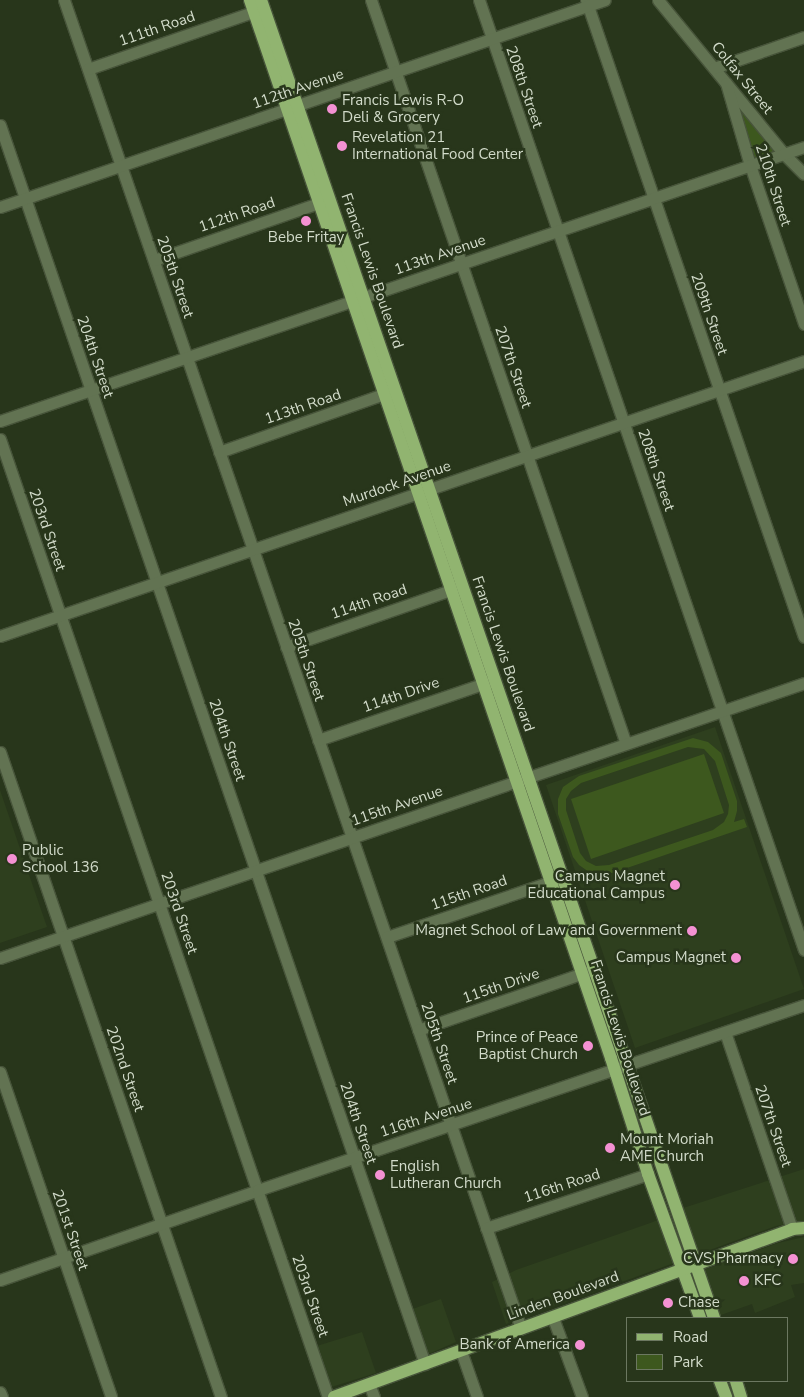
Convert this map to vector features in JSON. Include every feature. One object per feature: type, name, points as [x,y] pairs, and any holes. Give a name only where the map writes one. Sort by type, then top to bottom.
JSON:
[{"type":"main road","name":"Francis Lewis Boulevard","points":[[257,5],[620,1067],[697,1264],[714,1317]]},
{"type":"main road","name":"Francis Lewis Boulevard","points":[[620,1067],[648,1174],[700,1317]]},
{"type":"main road","name":"Linden Boulevard","points":[[334,1397],[682,1269],[798,1229]]},
{"type":"main road","points":[[720,1382],[726,1397]]},
{"type":"main road","points":[[736,1382],[741,1397]]},
{"type":"street","name":"205th Street","points":[[64,0],[521,1329]]},
{"type":"street","name":"207th Street","points":[[371,0],[626,744]]},
{"type":"street","name":"208th Street","points":[[479,0],[804,950]]},
{"type":"street","name":"112th Avenue","points":[[0,207],[492,39],[587,3],[605,0]]},
{"type":"street","name":"Colfax Street","points":[[658,0],[784,154],[804,174]]},
{"type":"street","name":"209th Street","points":[[587,3],[804,638]]},
{"type":"street","name":"111th Road","points":[[88,69],[257,5]]},
{"type":"street","points":[[714,68],[804,37]]},
{"type":"street","name":"210th Street","points":[[726,83],[750,165],[804,324]]},
{"type":"street","name":"204th Street","points":[[0,125],[425,1364]]},
{"type":"street","name":"113th Avenue","points":[[0,421],[804,147]]},
{"type":"street","name":"112th Road","points":[[154,260],[325,201]]},
{"type":"street","name":"Murdock Avenue","points":[[0,636],[804,361]]},
{"type":"street","name":"113th Road","points":[[219,452],[390,392]]},
{"type":"street","name":"203rd Street","points":[[0,439],[328,1397]]},
{"type":"street","name":"114th Road","points":[[286,647],[457,588]]},
{"type":"street","name":"114th Drive","points":[[318,740],[488,682]]},
{"type":"street","name":"115th Avenue","points":[[0,958],[804,683]]},
{"type":"street","name":"202nd Street","points":[[0,752],[221,1397]]},
{"type":"street","name":"115th Road","points":[[387,937],[556,880]]},
{"type":"street","name":"115th Drive","points":[[418,1030],[588,972]]},
{"type":"street","name":"116th Avenue","points":[[0,1280],[258,1190],[804,1005]]},
{"type":"street","name":"207th Street","points":[[725,1032],[798,1229]]},
{"type":"street","name":"201st Street","points":[[0,1072],[111,1397]]},
{"type":"street","name":"116th Road","points":[[486,1228],[648,1174]]},
{"type":"street","points":[[553,1318],[582,1397]]},
{"type":"street","points":[[461,1351],[477,1397]]},
{"type":"street","points":[[369,1384],[374,1397]]},
{"type":"street","points":[[0,1392],[2,1397]]},
{"type":"shaded area","name":"Campus Magnet Educational Campus","points":[[715,727],[804,989],[635,1048],[546,785]]},
{"type":"shaded area","name":"Public School 136","points":[[0,790],[47,927],[0,943]]},
{"type":"shaded area","points":[[804,1169],[804,1221],[776,1226],[506,1324],[492,1282],[516,1270],[653,1222],[680,1209]]},
{"type":"shaded area","points":[[804,1237],[804,1283],[791,1285],[795,1297],[755,1313],[752,1304],[718,1316],[703,1270],[778,1243]]},
{"type":"shaded area","points":[[441,1299],[456,1342],[417,1359],[401,1313]]},
{"type":"shaded area","points":[[362,1332],[376,1373],[322,1390],[307,1349]]},
{"type":"green space","points":[[734,99],[782,153],[752,163]]},
{"type":"green space","points":[[693,738],[708,742],[721,753],[737,801],[734,822],[744,819],[747,827],[583,883],[580,875],[589,872],[579,865],[573,857],[558,814],[558,799],[563,787],[579,776]],"holes":[[[688,747],[704,749],[715,761],[729,805],[728,814],[724,822],[713,830],[609,865],[596,866],[586,861],[580,853],[566,810],[566,799],[571,791],[581,783]]]},
{"type":"green space","points":[[704,754],[724,813],[591,859],[571,799]]},
{"type":"place","name":"Francis Lewis R-O Deli & Grocery","points":[[332,109]]},
{"type":"place","name":"Revelation 21 International Food Center","points":[[342,146]]},
{"type":"place","name":"Bebe Fritay","points":[[306,221]]},
{"type":"place","name":"Public School 136","points":[[12,859]]},
{"type":"place","name":"Campus Magnet Educational Campus","points":[[675,885]]},
{"type":"place","name":"Magnet School of Law and Government","points":[[692,931]]},
{"type":"place","name":"Campus Magnet","points":[[736,958]]},
{"type":"place","name":"Prince of Peace Baptist Church","points":[[588,1046]]},
{"type":"place","name":"Mount Moriah AME Church","points":[[610,1148]]},
{"type":"place","name":"English Lutheran Church","points":[[380,1175]]},
{"type":"place","name":"CVS Pharmacy","points":[[793,1259]]},
{"type":"place","name":"KFC","points":[[744,1281]]},
{"type":"place","name":"Chase","points":[[668,1303]]},
{"type":"place","name":"Bank of America","points":[[580,1345]]}]
